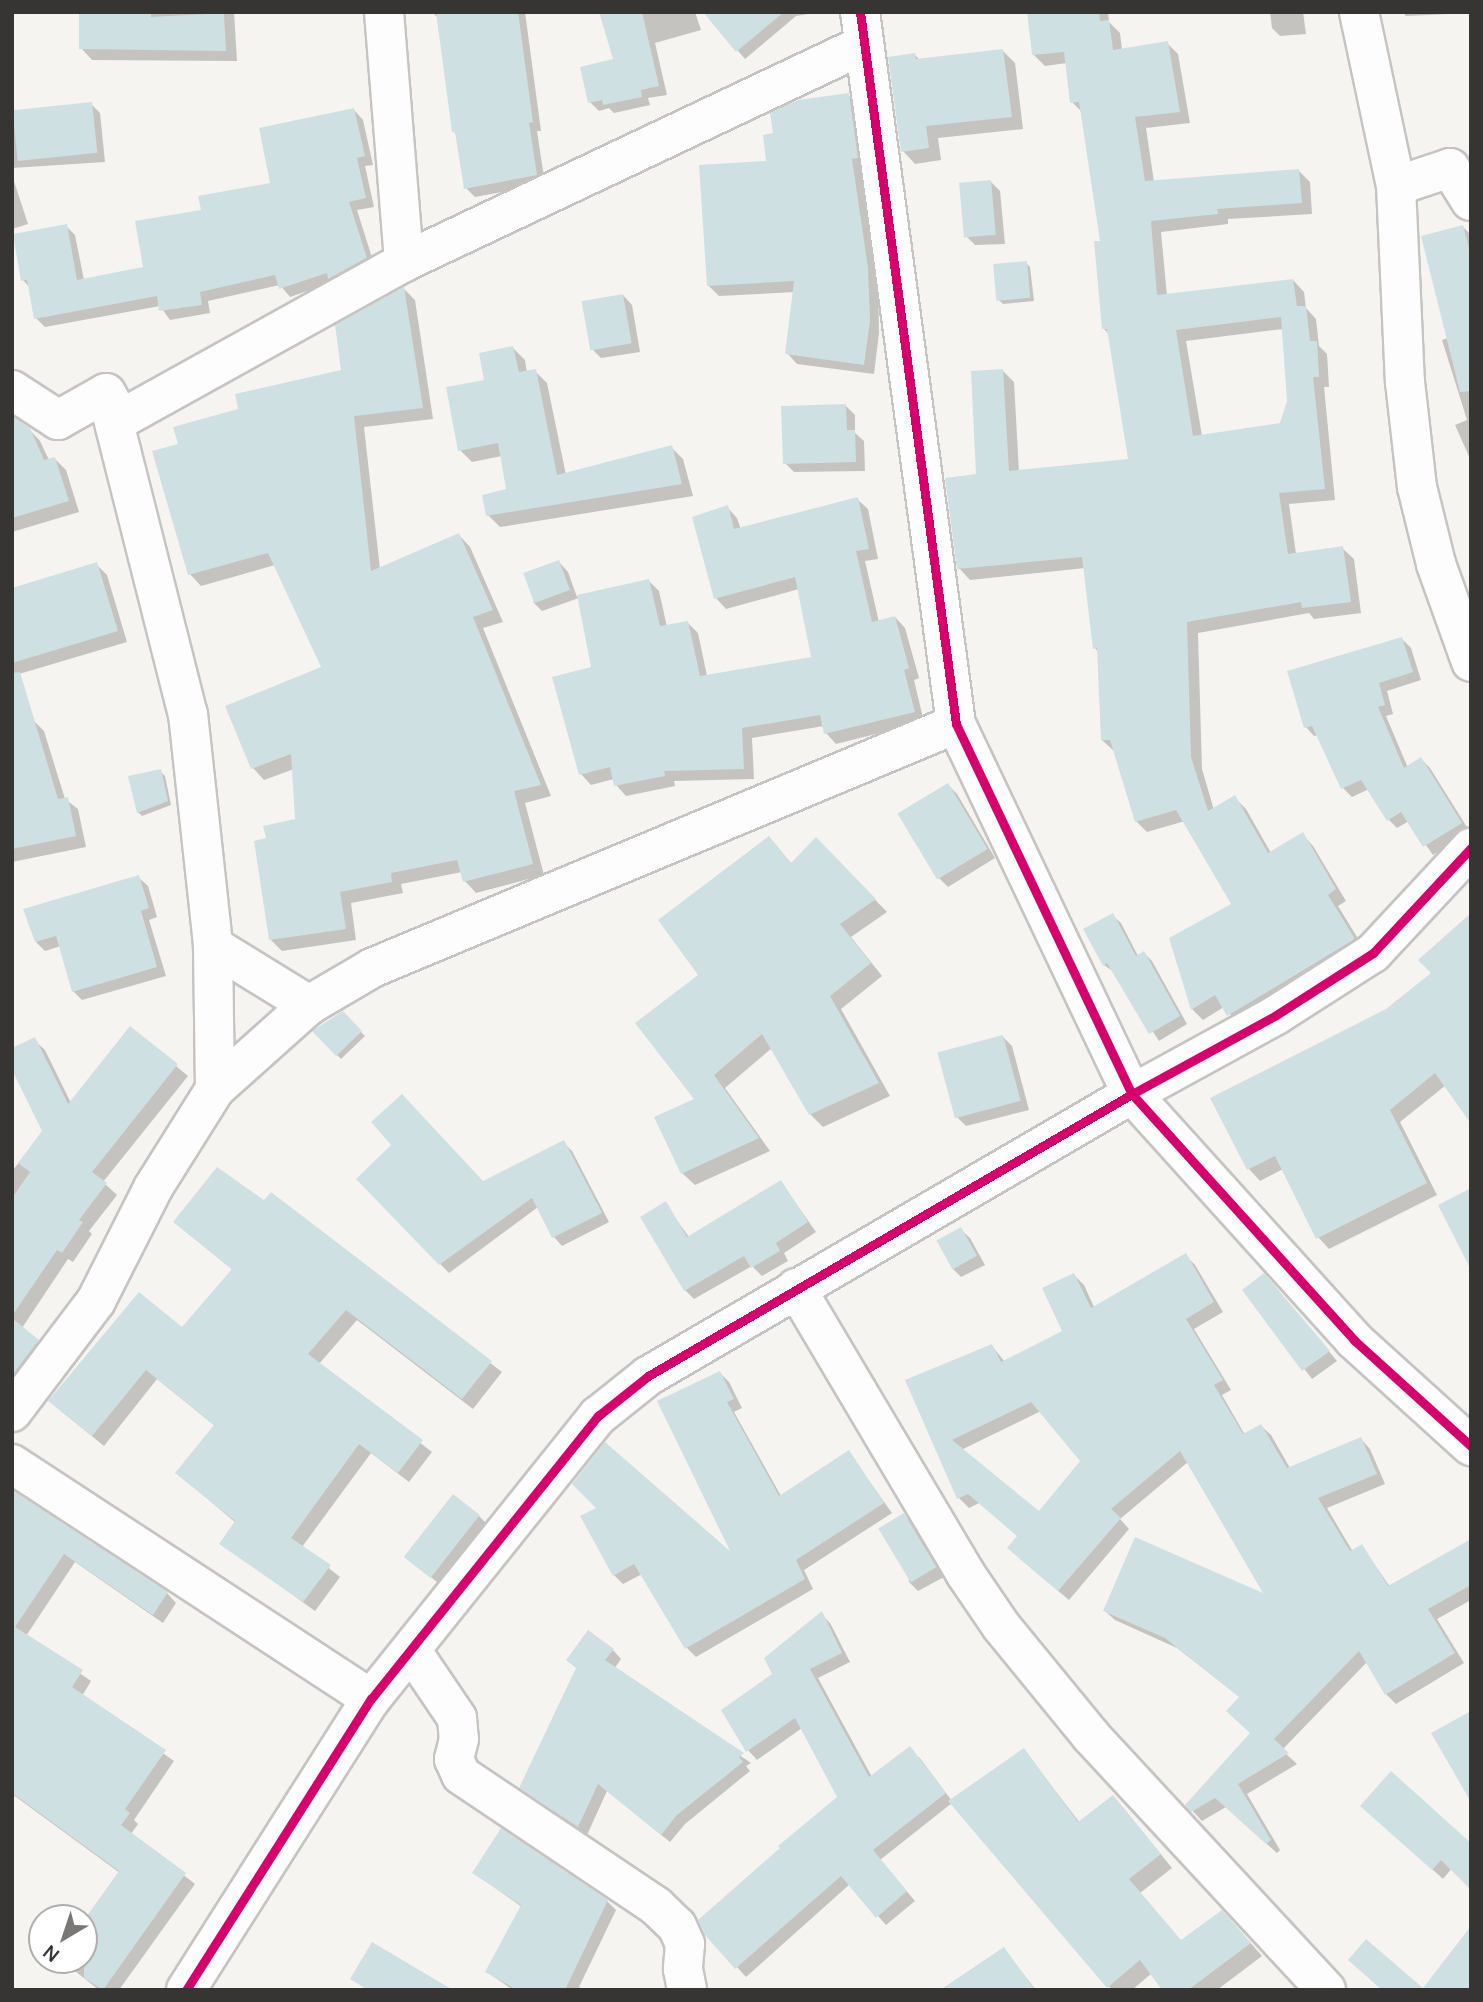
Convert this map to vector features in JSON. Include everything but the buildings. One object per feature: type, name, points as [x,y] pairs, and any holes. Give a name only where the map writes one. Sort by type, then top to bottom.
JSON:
[{"type":"street","points":[[384,12],[404,262]]},
{"type":"street","points":[[1359,12],[1396,186],[1405,382],[1417,487],[1436,564],[1471,662]]},
{"type":"street","points":[[106,393],[121,419],[404,262],[861,29],[956,724],[1132,1094],[1354,1340],[1471,1446]]},
{"type":"street","points":[[1396,186],[1460,167],[1471,201]]},
{"type":"street","points":[[12,390],[58,420],[106,393]]},
{"type":"street","points":[[106,393],[188,714],[213,946],[215,1089]]},
{"type":"street","points":[[12,1412],[96,1301],[153,1188],[215,1089],[309,1005],[372,968],[956,724]]},
{"type":"street","points":[[186,1990],[371,1699],[598,1416],[648,1376],[1132,1094],[1276,1015],[1373,953],[1471,848]]},
{"type":"street","points":[[213,946],[309,1005]]},
{"type":"street","points":[[796,1288],[965,1573],[1001,1626],[1091,1737],[1326,1990]]},
{"type":"street","points":[[12,1464],[371,1699]]},
{"type":"street","points":[[411,1650],[457,1718],[458,1739],[454,1759],[461,1775],[656,1906],[677,1926],[685,1944],[683,1969],[687,1990]]},
{"type":"cycle path","points":[[860,12],[956,724],[1132,1094],[1354,1340],[1471,1446]]},
{"type":"cycle path","points":[[186,1990],[371,1699],[598,1416],[648,1376],[1132,1094],[1276,1015],[1373,953],[1471,848]]}]
